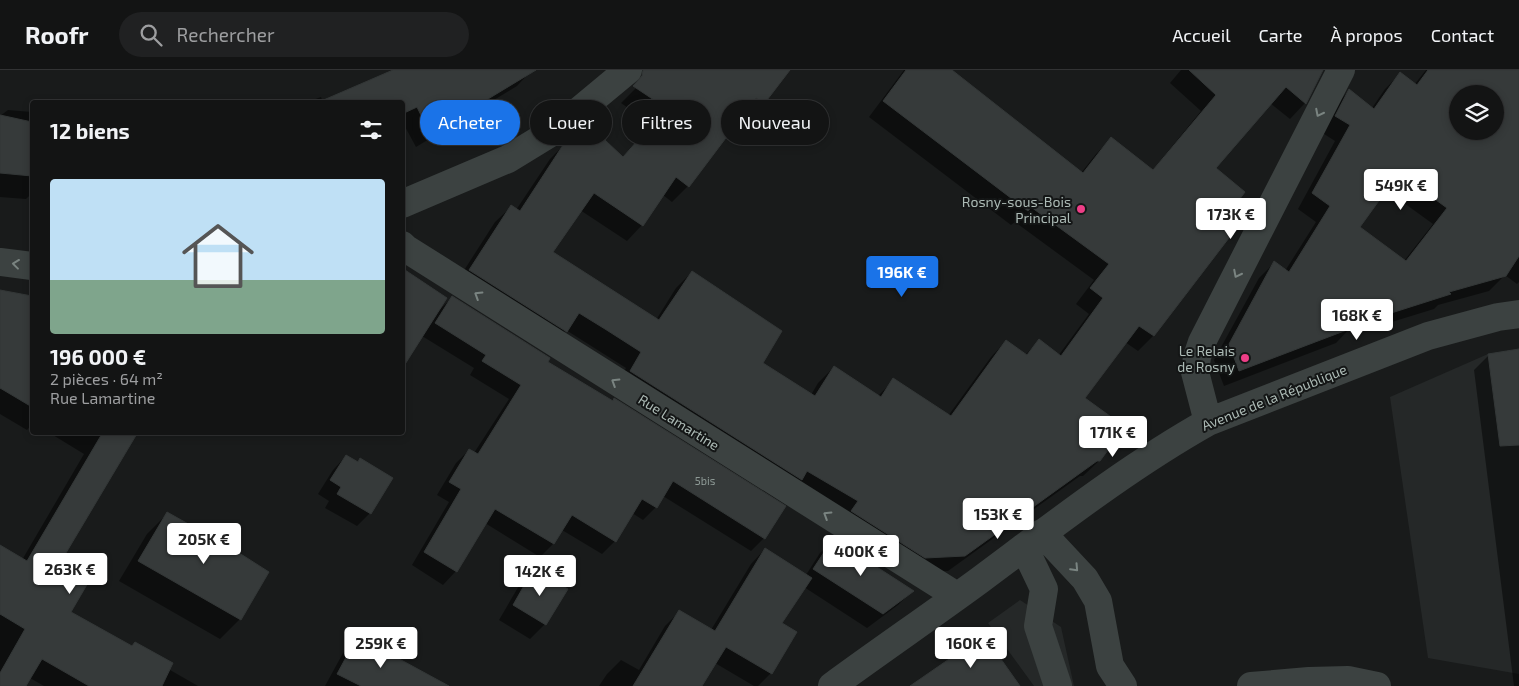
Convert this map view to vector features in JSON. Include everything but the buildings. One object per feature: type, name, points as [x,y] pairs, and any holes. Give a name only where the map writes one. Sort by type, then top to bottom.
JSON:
[{"type":"street","points":[[405,203],[508,159],[557,129],[628,70]]},
{"type":"street","points":[[1208,422],[1195,372],[1202,342],[1341,70]]},
{"type":"street","name":"Rue Lamartine","points":[[405,249],[957,596]]},
{"type":"street","points":[[0,262],[30,266]]},
{"type":"street","name":"Avenue de la République","points":[[832,686],[1033,540],[1182,436],[1208,422],[1428,336],[1498,316],[1519,314]]},
{"type":"street","points":[[1033,540],[1044,589],[1038,626],[1058,686]]},
{"type":"street","points":[[1033,540],[1085,579],[1098,601],[1110,666],[1123,686]]},
{"type":"street","points":[[1251,686],[1348,680],[1376,686]]},
{"type":"shaded area","points":[[1519,349],[1519,674],[1428,658],[1390,397],[1488,354]]},
{"type":"shaded area","points":[[1020,600],[1061,627],[1074,686],[1034,686],[988,623]]},
{"type":"place","name":"Rosny-sous-Bois Principal","points":[[1081,209]]},
{"type":"place","name":"Le Relais de Rosny","points":[[1245,358]]}]
